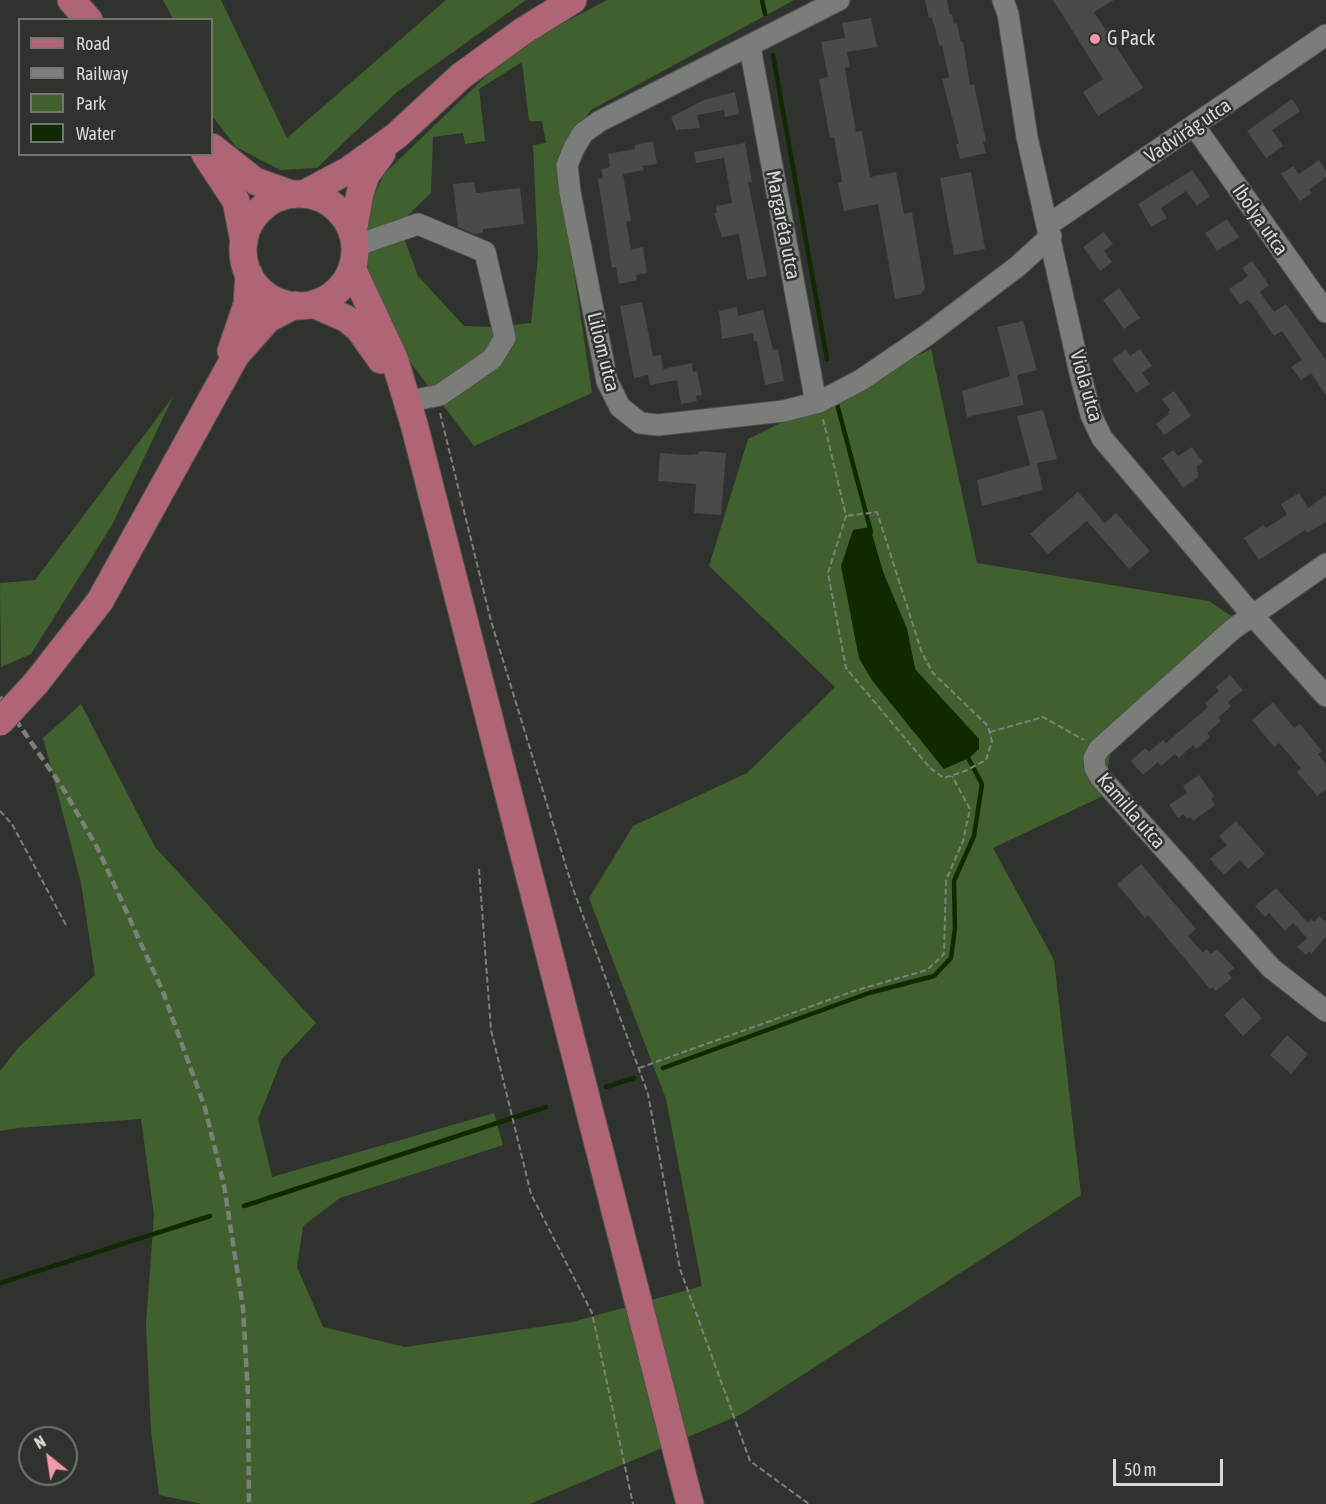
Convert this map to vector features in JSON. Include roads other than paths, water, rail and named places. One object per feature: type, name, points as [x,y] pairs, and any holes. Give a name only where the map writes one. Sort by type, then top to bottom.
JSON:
[{"type":"main road","points":[[71,0],[87,18]]},
{"type":"main road","points":[[244,242],[248,226],[262,208],[276,199],[297,194],[339,178],[396,136],[462,76],[523,31],[573,0]]},
{"type":"main road","points":[[0,722],[36,683],[100,601],[236,355],[261,326],[279,312],[338,291],[353,249],[360,193],[366,175],[396,136]]},
{"type":"main road","points":[[213,148],[255,181],[331,203],[346,219],[353,249],[394,358],[404,395],[690,1504]]},
{"type":"main road","points":[[206,156],[236,201],[244,242],[244,258],[249,274],[264,293],[279,302],[304,304],[341,316],[359,329],[404,395]]},
{"type":"main road","points":[[220,382],[247,304],[249,274]]},
{"type":"street","name":"Liliom utca","points":[[839,0],[600,121],[583,133],[567,165],[570,192],[606,381],[615,400],[630,417],[640,423],[658,425],[784,411],[817,402],[861,380],[927,335],[1018,266],[1049,231]]},
{"type":"street","name":"Viola utca","points":[[1003,0],[1008,14],[1027,137],[1091,415],[1102,438],[1253,616],[1326,696]]},
{"type":"street","name":"Vadvirág utca","points":[[1049,231],[1326,35]]},
{"type":"street","name":"Margaréta utca","points":[[750,47],[817,402]]},
{"type":"street","name":"Ibolya utca","points":[[1195,127],[1326,312]]},
{"type":"street","points":[[353,249],[418,224],[484,252],[505,338],[492,359],[440,395],[404,395]]},
{"type":"street","name":"Kamilla utca","points":[[1326,564],[1233,629],[1099,749],[1094,758],[1095,768],[1100,777],[1271,968],[1326,1011]]},
{"type":"water","points":[[870,527],[883,572],[907,629],[915,669],[979,739],[979,749],[969,758],[944,769],[872,680],[859,658],[841,566],[853,530]]},
{"type":"waterway","points":[[762,0],[765,14]]},
{"type":"waterway","points":[[773,55],[827,359]]},
{"type":"waterway","points":[[837,404],[871,532]]},
{"type":"waterway","points":[[663,1068],[869,993],[934,976],[951,958],[955,928],[954,881],[974,836],[982,784],[966,754]]},
{"type":"waterway","points":[[606,1087],[634,1078]]},
{"type":"waterway","points":[[244,1206],[546,1107]]},
{"type":"waterway","points":[[0,1283],[210,1216]]},
{"type":"railway","points":[[0,697],[64,790],[98,849],[163,992],[205,1108],[224,1185],[243,1308],[248,1396],[249,1504]]},
{"type":"place","name":"G Pack","points":[[1095,39]]}]
